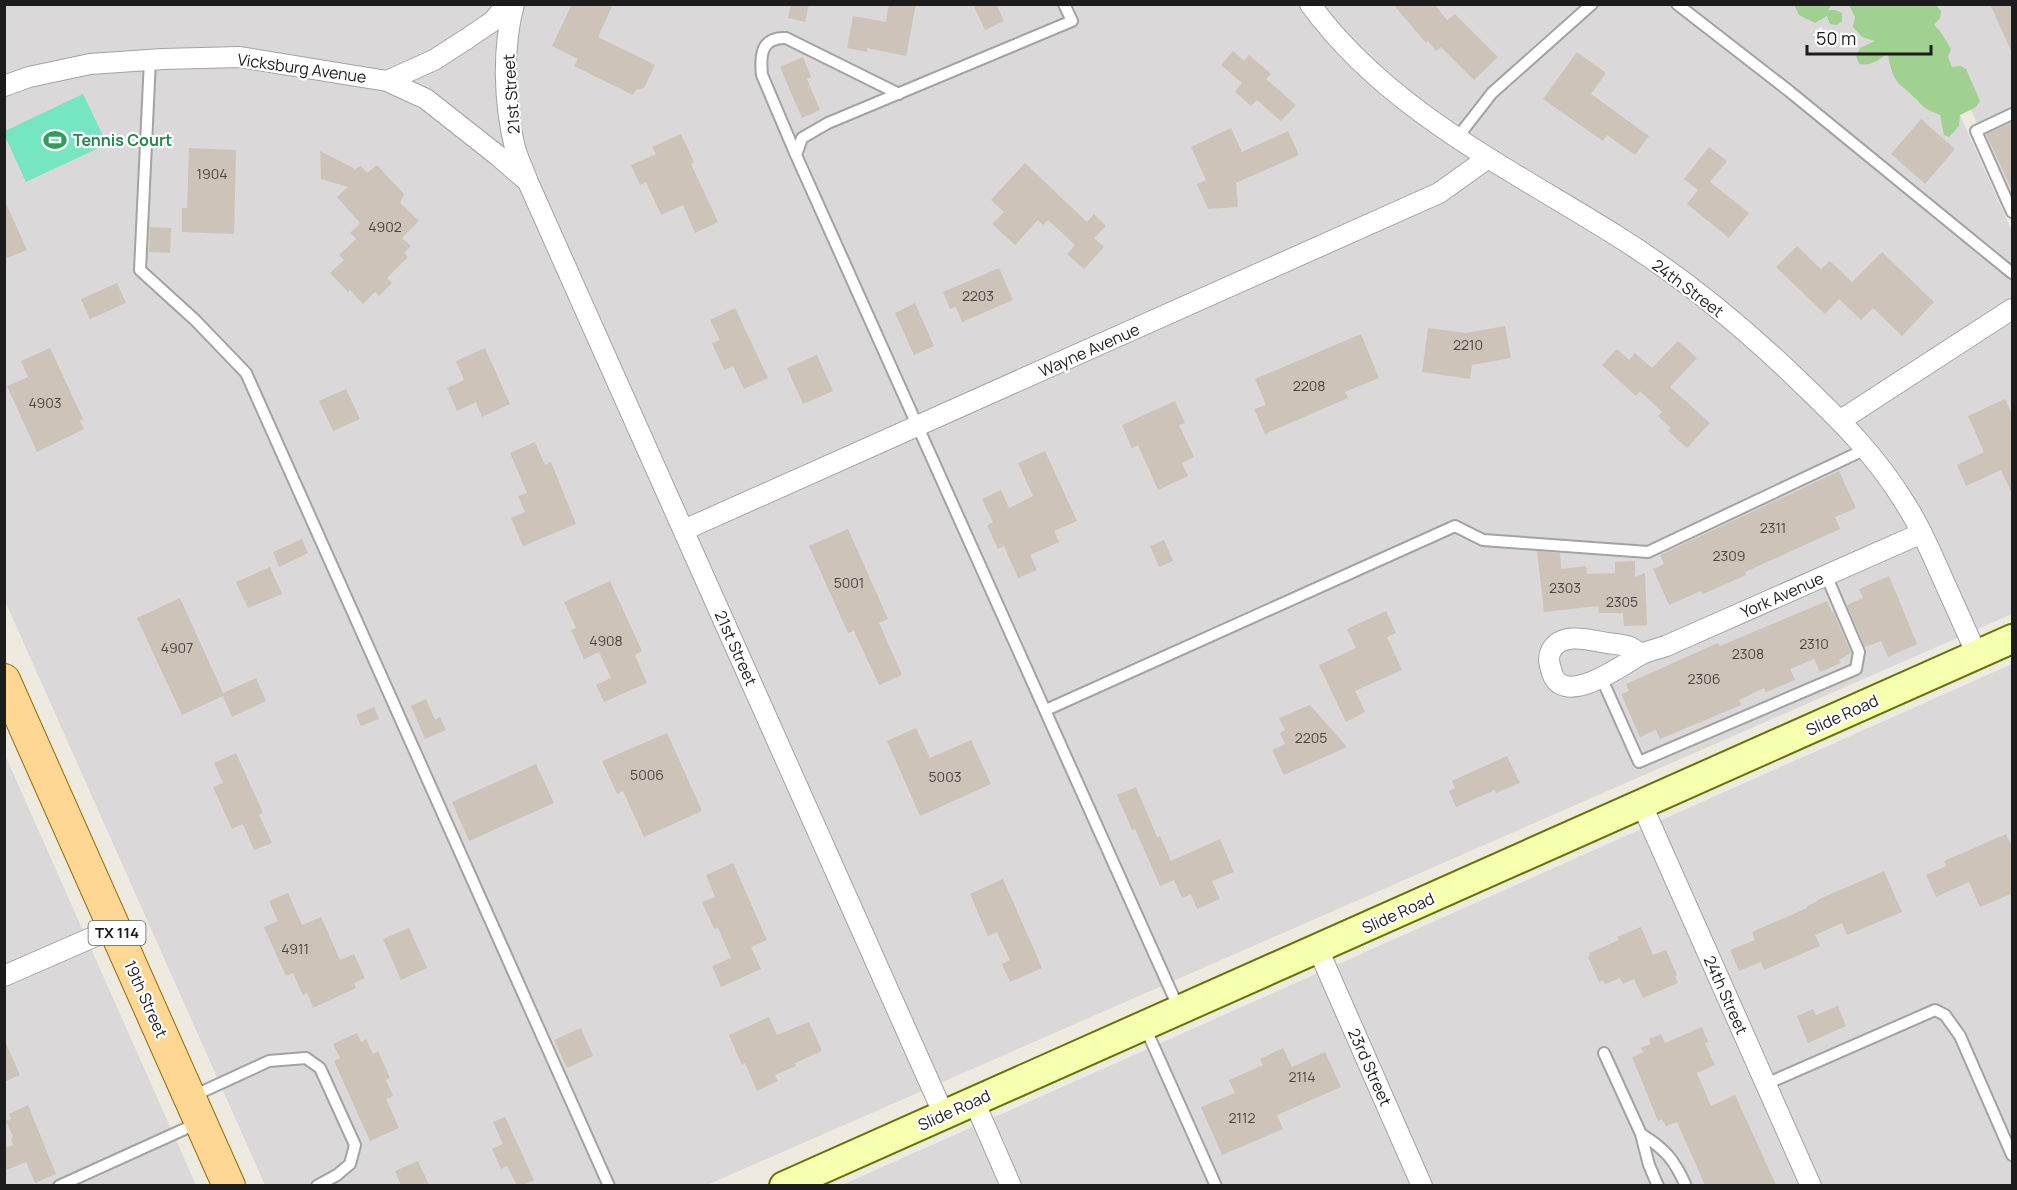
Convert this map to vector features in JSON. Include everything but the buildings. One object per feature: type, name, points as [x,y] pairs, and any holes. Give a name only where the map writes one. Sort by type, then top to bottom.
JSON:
[{"type":"main road","name":"Slide Road","points":[[796,1183],[974,1101],[2013,639]]},
{"type":"main road","name":"19th Street","points":[[4,680],[229,1185]]},
{"type":"street","name":"Vicksburg Avenue","points":[[4,86],[29,77],[90,64],[240,57],[387,81],[434,60],[493,21],[507,4]]},
{"type":"street","name":"21st Street","points":[[514,4],[509,24],[506,73],[515,148],[528,182],[944,1115]]},
{"type":"street","name":"24th Street","points":[[1310,4],[1354,54],[1397,95],[1488,158],[1620,238],[1693,290],[1749,333],[1841,420],[1899,494],[1922,533],[1977,655]]},
{"type":"street","name":"21st Street","points":[[387,81],[426,99],[528,182]]},
{"type":"street","name":"Wayne Avenue","points":[[684,530],[1439,193],[1488,158]]},
{"type":"street","points":[[1841,420],[2013,309]]},
{"type":"street","name":"York Avenue","points":[[1641,654],[1628,646],[1576,638],[1559,642],[1553,647],[1549,661],[1554,679],[1559,684],[1568,688],[1577,687],[1623,667],[1641,654],[1666,646],[1922,533]]},
{"type":"street","name":"24th Street","points":[[1642,805],[1811,1185]]},
{"type":"street","points":[[4,976],[114,927]]},
{"type":"street","name":"23rd Street","points":[[1318,949],[1422,1185]]},
{"type":"street","points":[[974,1101],[1011,1185]]},
{"type":"lane","points":[[796,154],[802,138],[828,123],[1072,21],[1064,4]]},
{"type":"lane","points":[[1457,138],[1492,93],[1592,4]]},
{"type":"lane","points":[[1677,4],[1789,91],[2013,273]]},
{"type":"lane","points":[[899,94],[786,38],[768,42],[763,48],[762,75],[796,154],[1179,1010]]},
{"type":"lane","points":[[150,60],[140,270],[195,320],[246,373],[609,1185]]},
{"type":"lane","points":[[2013,114],[1976,131],[2013,212]]},
{"type":"lane","points":[[1046,710],[1455,526],[1483,540],[1648,552],[1866,449]]},
{"type":"lane","points":[[1601,677],[1639,762],[1856,669],[1859,652],[1826,575]]},
{"type":"lane","points":[[1766,1084],[1935,1010],[1945,1015],[1960,1036],[2013,1155]]},
{"type":"lane","points":[[1144,1026],[1216,1185]]},
{"type":"lane","points":[[1604,1053],[1641,1134],[1649,1166],[1658,1185]]},
{"type":"lane","points":[[58,1185],[195,1110],[269,1061],[306,1058],[320,1068],[355,1145],[350,1164],[337,1175],[317,1185]]},
{"type":"lane","points":[[1641,1134],[1664,1149],[1677,1165],[1686,1185]]},
{"type":"shaded area","points":[[4,5],[2012,5],[2012,202],[1971,110],[1960,115],[2012,231],[2012,614],[707,1185],[265,1185],[5,601]]},
{"type":"shaded area","points":[[2012,664],[2012,1185],[842,1185]]},
{"type":"shaded area","points":[[5,755],[196,1185],[5,1185]]},
{"type":"green space","points":[[1935,4],[1941,11],[1940,18],[1934,25],[1951,49],[1948,57],[1952,67],[1961,66],[1966,69],[1980,101],[1976,107],[1960,115],[1959,126],[1949,137],[1944,135],[1940,115],[1925,108],[1897,81],[1888,53],[1872,63],[1859,64],[1856,56],[1860,48],[1875,41],[1862,37],[1853,27],[1855,17],[1849,5]]},
{"type":"green space","points":[[1794,5],[1832,5],[1828,10],[1842,13],[1842,21],[1837,25],[1830,24],[1827,16],[1815,23],[1799,15]]},
{"type":"green space","name":"Tennis Court","points":[[83,94],[107,144],[26,182],[5,136],[5,131]]},
{"type":"place","name":"Tennis Court","points":[[55,140]]}]
